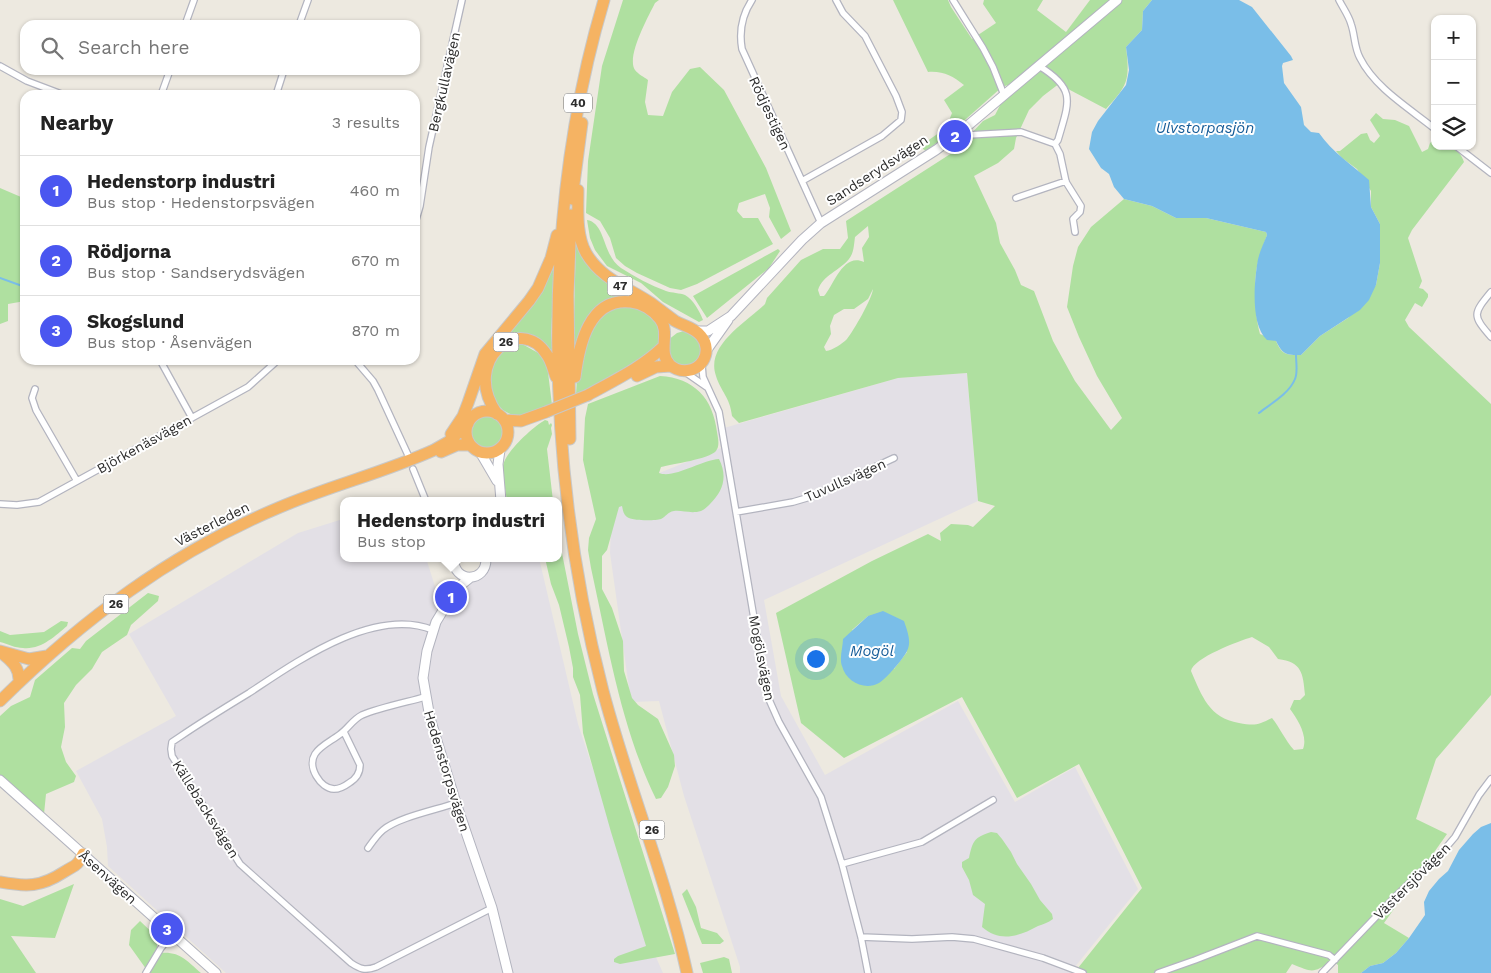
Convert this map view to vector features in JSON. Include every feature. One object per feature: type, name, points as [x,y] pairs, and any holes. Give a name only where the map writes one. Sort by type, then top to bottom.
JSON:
[{"type":"highway","name":"40","points":[[560,388],[560,272],[564,208],[576,116],[588,58],[604,0]]},
{"type":"highway","name":"40","points":[[570,413],[569,275],[572,198],[587,96],[611,0]]},
{"type":"highway","name":"47","points":[[578,160],[579,231],[585,251],[591,260],[598,270],[619,285],[693,330]]},
{"type":"highway","points":[[564,208],[551,258],[538,288],[485,354],[475,382],[477,414],[487,411],[516,421],[542,414],[626,382],[653,368],[671,366],[683,370],[694,368],[704,355],[704,339],[693,330],[677,329],[671,332],[664,344],[642,365],[588,395]]},
{"type":"highway","name":"26","points":[[664,344],[665,331],[663,324],[654,312],[635,302],[614,303],[602,309],[592,320],[585,332],[575,372],[570,413],[572,477],[580,557],[608,688],[676,907],[692,973]]},
{"type":"highway","name":"26","points":[[475,449],[487,454],[503,446],[508,432],[487,396],[484,380],[485,372],[495,352],[507,341],[522,339],[535,344],[541,348],[551,362],[560,388],[570,520],[580,588],[591,638],[615,733],[668,899],[687,973]]},
{"type":"highway","points":[[664,344],[664,354],[671,366]]},
{"type":"highway","name":"26","points":[[442,445],[463,416],[475,382]]},
{"type":"highway","name":"26","points":[[468,424],[477,414]]},
{"type":"highway","points":[[503,446],[524,425],[542,414]]},
{"type":"highway","points":[[468,424],[466,433],[475,449]]},
{"type":"highway","name":"Västerleden","points":[[0,701],[48,655],[89,620],[132,588],[178,558],[276,508],[423,455],[442,445],[468,424]]},
{"type":"highway","name":"Västerleden","points":[[0,705],[60,649],[105,612],[159,575],[212,544],[248,525],[308,500],[423,460],[457,445],[475,449]]},
{"type":"highway","points":[[19,682],[18,669],[0,651],[29,659],[48,655]]},
{"type":"highway","points":[[0,882],[22,885],[49,882],[79,864],[83,854]]},
{"type":"street","points":[[188,20],[194,0]]},
{"type":"street","points":[[301,20],[308,0]]},
{"type":"street","name":"Bergkullavägen","points":[[420,206],[429,147],[462,0]]},
{"type":"street","name":"Rödjestigen","points":[[752,0],[742,23],[740,39],[742,49],[821,223]]},
{"type":"street","points":[[802,181],[882,136],[901,120],[902,112],[896,96],[865,36],[843,13],[836,0]]},
{"type":"street","points":[[953,0],[993,66],[1004,95]]},
{"type":"street","name":"Sandserydsvägen","points":[[704,355],[731,316],[802,240],[821,223],[913,165],[958,133],[1117,0]]},
{"type":"street","points":[[1339,0],[1351,22],[1358,54],[1369,72],[1393,96],[1431,126]]},
{"type":"street","points":[[0,66],[26,81],[50,90]]},
{"type":"street","points":[[1039,66],[1058,79],[1067,94],[1068,101],[1058,140],[1055,144]]},
{"type":"street","points":[[163,90],[168,75]]},
{"type":"street","points":[[278,90],[282,75]]},
{"type":"street","points":[[958,133],[962,138],[968,135],[1021,132],[1055,144],[1060,154],[1066,180],[1081,206],[1080,212],[1073,219],[1075,232]]},
{"type":"street","points":[[1461,150],[1491,173]]},
{"type":"street","points":[[1016,198],[1066,180]]},
{"type":"street","points":[[1491,292],[1478,308],[1477,314],[1482,326],[1491,337]]},
{"type":"street","name":"Sandserydsvägen","points":[[693,330],[708,330],[731,316]]},
{"type":"street","name":"Mogölsvägen","points":[[704,355],[701,368],[719,412],[767,695],[779,722],[821,797],[842,864],[861,937],[868,973]]},
{"type":"street","points":[[163,365],[192,418]]},
{"type":"street","name":"Björkenäsvägen","points":[[0,504],[29,505],[39,502],[248,387],[272,365]]},
{"type":"street","points":[[359,365],[378,390],[408,455]]},
{"type":"street","name":"Mogölsvägen","points":[[683,370],[708,388]]},
{"type":"street","points":[[35,389],[32,398],[36,410],[77,481]]},
{"type":"street","points":[[501,497],[498,464],[503,446]]},
{"type":"street","points":[[475,449],[500,486]]},
{"type":"street","name":"Tuvullsvägen","points":[[736,512],[793,502],[832,488],[894,458]]},
{"type":"street","points":[[413,469],[424,497]]},
{"type":"street","points":[[455,562],[456,589]]},
{"type":"street","name":"Hedenstorpsvägen","points":[[486,562],[481,572],[456,589],[433,630],[427,651],[423,678],[430,718],[456,803],[492,908],[508,973]]},
{"type":"street","points":[[456,570],[463,576],[471,577]]},
{"type":"street","name":"Källebacksvägen","points":[[433,630],[411,623],[399,623],[372,628],[326,645],[172,742],[172,756],[240,864],[359,969],[369,970],[376,967],[492,908]]},
{"type":"street","points":[[344,732],[360,765],[360,770],[350,782],[334,789],[323,784],[315,774],[312,761],[318,750],[344,732],[352,722],[362,715],[425,697]]},
{"type":"street","name":"Västersjövägen","points":[[1322,973],[1394,898],[1444,851],[1455,838],[1479,795],[1491,779]]},
{"type":"street","name":"Åsenvägen","points":[[0,780],[216,973]]},
{"type":"street","points":[[842,864],[922,842],[993,800]]},
{"type":"street","points":[[368,848],[376,836],[396,822],[456,803]]},
{"type":"street","points":[[146,973],[172,934]]},
{"type":"street","points":[[1158,973],[1256,936],[1329,955],[1335,960]]},
{"type":"street","points":[[861,937],[912,939],[952,937],[974,939],[1043,958],[1083,973]]},
{"type":"shaded area","points":[[967,373],[978,501],[764,600],[781,696],[825,775],[958,701],[1015,802],[1075,767],[1138,889],[1070,973],[740,973],[740,967],[684,796],[659,701],[631,702],[610,553],[611,523],[623,498],[647,478],[721,448],[717,430],[898,378]]},
{"type":"shaded area","points":[[340,520],[340,562],[427,562],[438,596],[456,602],[488,562],[540,562],[578,724],[655,955],[663,973],[226,973],[108,866],[102,819],[76,771],[176,716],[129,634],[298,533]]},
{"type":"green space","points":[[623,0],[659,0],[655,3],[643,27],[633,56],[635,70],[648,80],[645,102],[648,115],[663,116],[672,92],[690,69],[700,67],[724,90],[766,168],[791,231],[781,239],[769,217],[770,208],[765,194],[739,203],[737,211],[743,218],[758,218],[773,244],[697,284],[681,290],[670,288],[625,266],[616,258],[610,238],[600,221],[586,213],[588,161],[602,66]]},
{"type":"green space","points":[[893,0],[948,0],[972,39],[996,23],[983,4],[984,0],[1043,0],[1037,10],[1066,32],[1090,0],[1152,0],[1143,11],[1142,30],[1126,47],[1128,67],[1126,81],[1119,94],[1106,109],[1060,83],[1029,110],[1016,138],[1014,149],[998,163],[974,176],[996,223],[1000,243],[1021,285],[1034,291],[1053,341],[1075,381],[1111,430],[1122,418],[1097,376],[1067,307],[1078,247],[1091,227],[1124,199],[1152,206],[1176,218],[1206,218],[1266,232],[1267,235],[1256,270],[1255,288],[1258,327],[1260,334],[1276,341],[1283,352],[1301,355],[1320,336],[1348,318],[1376,285],[1380,263],[1380,224],[1371,207],[1371,191],[1357,169],[1336,151],[1340,151],[1361,134],[1367,133],[1370,140],[1374,143],[1380,136],[1370,120],[1376,113],[1383,119],[1395,120],[1409,126],[1422,152],[1428,149],[1431,142],[1431,150],[1456,150],[1462,157],[1464,162],[1412,230],[1408,238],[1422,281],[1419,288],[1428,294],[1428,297],[1422,307],[1415,303],[1405,320],[1409,327],[1491,404],[1491,695],[1436,759],[1416,819],[1447,834],[1384,923],[1409,938],[1396,953],[1383,963],[1370,966],[1361,973],[1338,973],[1338,965],[1333,961],[1317,970],[1309,970],[1292,964],[1286,973],[1074,973],[1142,888],[1079,764],[1017,798],[962,697],[844,758],[801,723],[776,613],[872,561],[928,534],[941,541],[940,533],[951,524],[973,527],[995,506],[978,501],[967,373],[898,378],[739,423],[732,416],[727,399],[716,376],[714,365],[716,354],[730,335],[765,304],[767,298],[801,260],[823,249],[840,249],[848,238],[846,221],[955,151],[983,121],[995,115],[1011,84],[1002,87],[957,127],[926,151],[923,149],[923,144],[946,128],[952,113],[944,100],[964,85],[956,79],[939,72],[928,72]],"holes":[[[868,226],[869,237],[862,248],[864,262],[857,260],[845,265],[824,296],[820,296],[818,290],[820,285],[851,257],[855,237]],[[873,289],[866,307],[847,339],[826,351],[824,347],[831,334],[830,326],[834,315],[844,309],[854,309],[868,299]],[[868,616],[907,652],[894,669],[852,630]],[[1252,637],[1269,647],[1278,659],[1292,663],[1300,670],[1305,695],[1300,700],[1294,700],[1290,709],[1299,723],[1303,734],[1303,749],[1294,750],[1272,718],[1253,725],[1239,723],[1220,716],[1203,697],[1191,671],[1194,666],[1208,656]]]},
{"type":"green space","points":[[0,188],[20,197],[20,302],[8,304],[8,321],[0,324]]},
{"type":"green space","points":[[587,220],[593,222],[598,227],[610,255],[621,268],[660,289],[685,295],[693,303],[703,320],[699,322],[663,302],[641,283],[607,266],[595,250],[590,238]]},
{"type":"green space","points":[[576,237],[636,298],[601,305],[573,362]]},
{"type":"green space","points":[[778,249],[780,251],[769,268],[707,318],[693,296]]},
{"type":"green space","points":[[555,264],[551,334],[553,352],[542,343],[525,335],[505,336],[539,293]]},
{"type":"green space","points":[[616,307],[638,308],[657,320],[662,337],[655,352],[636,366],[576,395],[580,360],[597,318]]},
{"type":"green space","points":[[684,331],[694,334],[702,347],[700,355],[696,360],[684,367],[671,361],[668,340],[677,333]]},
{"type":"green space","points":[[514,345],[524,345],[540,354],[547,364],[552,405],[517,417],[499,406],[489,382],[493,363],[502,353]]},
{"type":"green space","points":[[660,376],[683,381],[700,392],[711,409],[715,420],[718,447],[712,454],[699,459],[661,467],[659,473],[672,473],[719,459],[724,478],[718,494],[701,511],[674,511],[661,519],[644,520],[627,517],[622,506],[619,507],[607,550],[602,556],[602,589],[612,608],[623,641],[624,671],[632,698],[638,705],[658,719],[674,755],[675,766],[668,787],[661,798],[656,799],[633,744],[603,627],[588,550],[589,538],[596,519],[583,460],[585,418],[588,404]]},
{"type":"green space","points":[[487,415],[499,420],[504,432],[499,444],[487,449],[475,444],[470,432],[475,420]]},
{"type":"green space","points":[[545,420],[548,421],[549,425],[551,423],[552,425],[552,434],[547,449],[553,497],[506,497],[503,469],[505,460],[520,440]]},
{"type":"green space","points":[[562,553],[578,634],[593,694],[675,954],[620,964],[614,962],[614,959],[618,956],[646,946],[583,733],[580,695],[573,677],[569,647],[559,605],[551,584],[546,562],[562,562]]},
{"type":"green space","points":[[148,593],[159,596],[158,601],[131,625],[127,635],[102,652],[92,669],[76,685],[64,703],[65,727],[61,747],[66,762],[76,776],[74,782],[46,794],[44,814],[0,775],[0,716],[11,706],[30,697],[35,680],[72,648],[80,649],[86,641]]},
{"type":"green space","points":[[61,621],[68,622],[67,626],[42,645],[20,648],[0,642],[0,631],[10,635],[44,632]]},
{"type":"green space","points":[[991,832],[997,833],[1002,839],[1040,900],[1052,914],[1053,919],[1024,933],[1010,936],[996,935],[982,927],[985,904],[973,895],[969,880],[962,867],[962,862],[969,858],[975,841]]},
{"type":"green space","points":[[74,884],[55,938],[11,936],[36,973],[0,973],[0,899],[23,906]]},
{"type":"green space","points":[[687,889],[696,907],[701,928],[717,933],[724,941],[720,944],[702,944],[682,894]]},
{"type":"green space","points":[[140,921],[158,938],[157,946],[160,953],[178,955],[201,973],[149,973],[129,945],[131,930]]},
{"type":"green space","points":[[724,957],[729,959],[732,973],[703,973],[700,963]]},
{"type":"water","name":"Ulvstorpasjön","points":[[1152,0],[1239,0],[1252,7],[1293,60],[1283,63],[1284,83],[1301,107],[1304,125],[1311,132],[1319,133],[1336,152],[1369,180],[1371,207],[1380,224],[1380,263],[1376,285],[1369,300],[1360,310],[1320,336],[1301,355],[1283,352],[1276,341],[1267,340],[1258,325],[1255,305],[1255,283],[1258,261],[1267,235],[1266,232],[1206,218],[1176,218],[1152,206],[1124,199],[1114,187],[1109,174],[1101,168],[1089,149],[1092,132],[1098,121],[1126,85],[1129,70],[1126,47],[1142,30],[1143,11]]},
{"type":"water","name":"Mogöl","points":[[883,611],[904,621],[909,636],[908,647],[905,654],[882,681],[868,686],[857,684],[848,677],[842,666],[843,639],[868,616]]},
{"type":"water","points":[[1491,823],[1491,973],[1361,973],[1370,966],[1383,963],[1396,953],[1409,938],[1425,915],[1424,902],[1429,891],[1448,871],[1459,850],[1473,834],[1481,827]]},
{"type":"waterway","points":[[0,278],[20,285]]},
{"type":"waterway","points":[[1259,413],[1284,394],[1292,384],[1296,373],[1296,355]]},
{"type":"place","name":"Rödjorna","points":[[955,136]]},
{"type":"place","name":"Hedenstorp industri","points":[[451,597]]},
{"type":"place","name":"Skogslund","points":[[167,929]]}]
